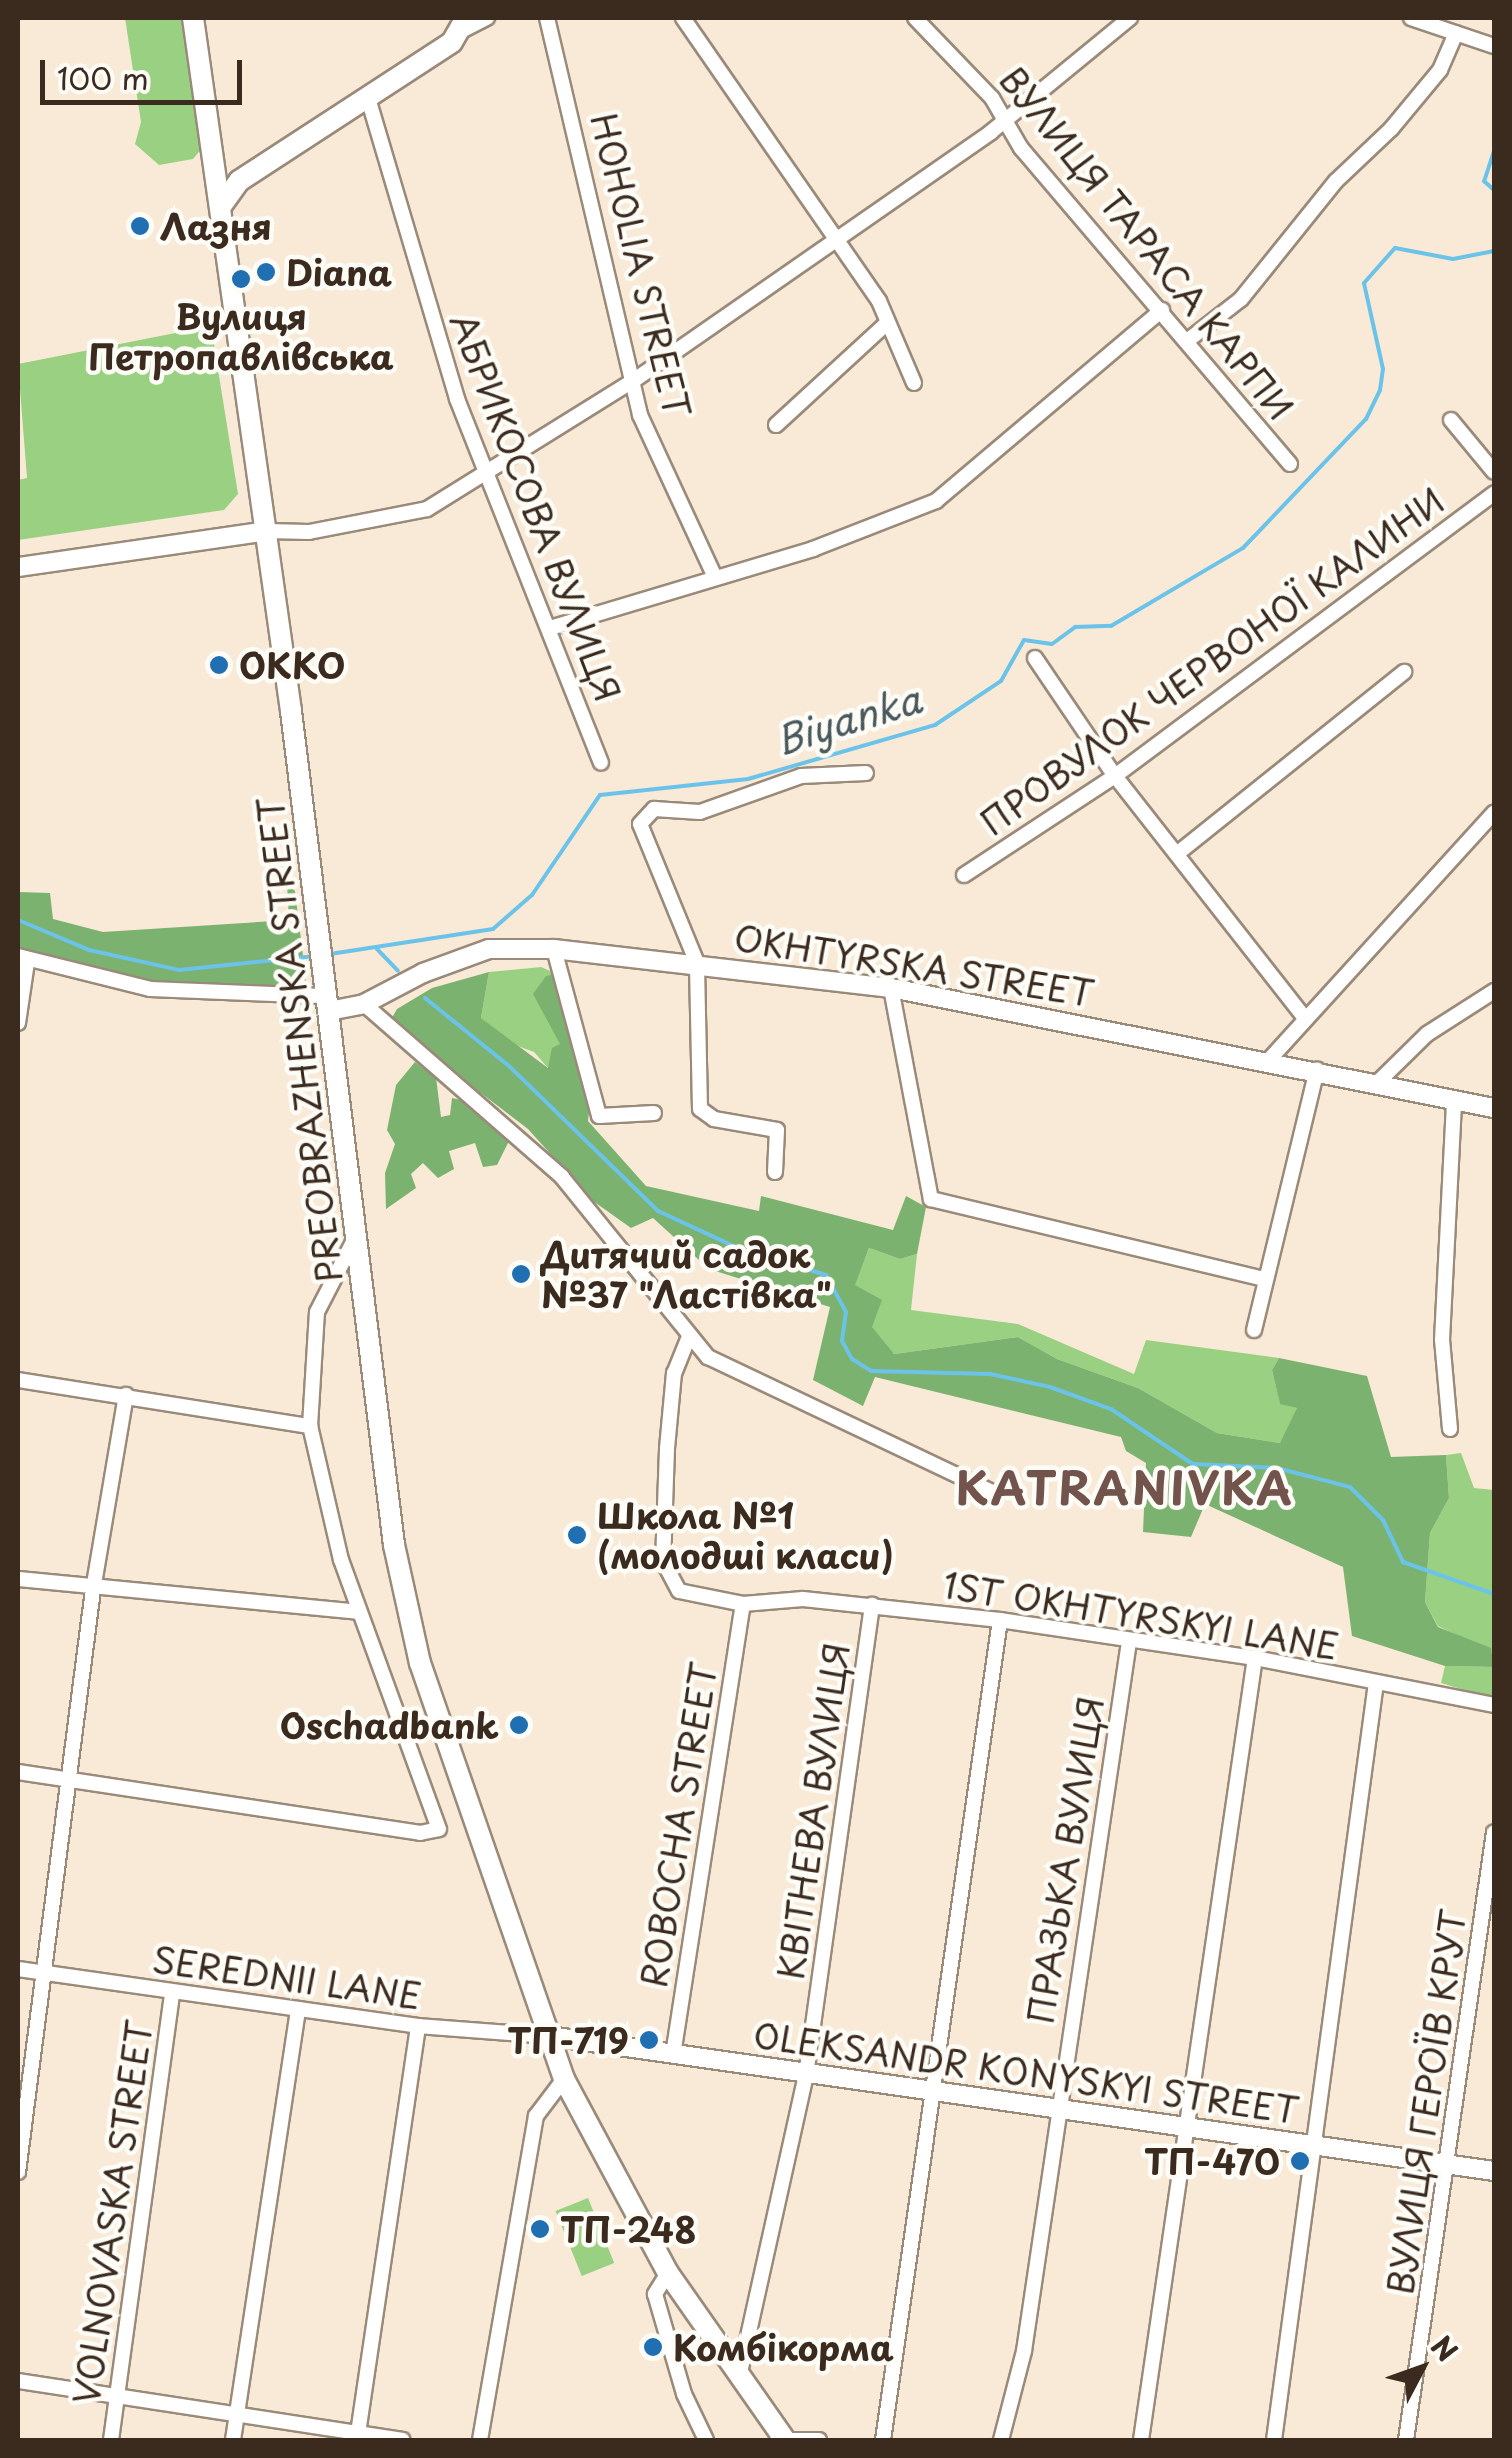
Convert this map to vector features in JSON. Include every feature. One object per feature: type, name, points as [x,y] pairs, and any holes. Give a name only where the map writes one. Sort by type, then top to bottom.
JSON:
[{"type":"main road","name":"PREOBRAZHENSKA STREET","points":[[193,18],[267,531],[394,1545],[420,1663],[564,2079],[668,2273],[781,2439]]},
{"type":"main road","points":[[222,206],[239,181],[368,98],[465,24]]},
{"type":"street","points":[[465,24],[487,18]]},
{"type":"street","name":"HOHOLIA STREET","points":[[548,18],[640,415],[715,576]]},
{"type":"street","points":[[683,18],[838,236],[888,324],[914,383]]},
{"type":"street","name":"ВУЛИЦЯ ТАРАСА КАРПИ","points":[[915,18],[1004,119],[1021,148],[1290,464]]},
{"type":"street","points":[[18,567],[267,531],[309,532],[427,509],[633,381],[1004,119],[1130,18]]},
{"type":"street","points":[[1411,18],[1494,46]]},
{"type":"street","points":[[1188,341],[1241,299],[1336,181],[1391,129],[1440,70],[1456,33]]},
{"type":"street","name":"АБРИКОСОВА ВУЛИЦЯ","points":[[368,98],[485,474],[601,763]]},
{"type":"street","points":[[550,628],[813,549],[936,501],[1162,310]]},
{"type":"street","points":[[776,425],[888,324]]},
{"type":"street","points":[[1451,420],[1494,472]]},
{"type":"street","name":"ПРОВУЛОК ЧЕРВОНОЇ КАЛИНИ","points":[[964,875],[1115,776],[1494,493]]},
{"type":"street","points":[[1035,658],[1115,776],[1304,1017]]},
{"type":"street","points":[[1178,852],[1404,672]]},
{"type":"street","points":[[775,1172],[777,1130],[714,1119],[700,1108],[698,963],[640,824],[654,808],[700,812],[801,776],[866,773]]},
{"type":"street","points":[[1268,1061],[1304,1017],[1494,813]]},
{"type":"street","name":"OKHTYRSKA STREET","points":[[327,995],[364,1004],[423,973],[489,949],[554,950],[698,963],[890,988],[1317,1068],[1494,1108]]},
{"type":"street","points":[[554,950],[599,1116],[654,1113]]},
{"type":"street","points":[[18,1024],[22,959],[200,995],[274,990],[327,995]]},
{"type":"street","points":[[890,988],[930,1199],[1263,1279]]},
{"type":"street","points":[[1376,1084],[1427,1034],[1494,991]]},
{"type":"street","points":[[364,1004],[562,1178],[688,1338],[708,1357],[997,1494]]},
{"type":"street","points":[[1254,1330],[1263,1279],[1317,1068]]},
{"type":"street","points":[[1450,1429],[1442,1340],[1454,1099]]},
{"type":"street","points":[[18,1772],[420,1833],[439,1829],[358,1612],[310,1426],[316,1312],[356,1236]]},
{"type":"street","name":"1ST OKHTYRSKYI LANE","points":[[688,1338],[674,1373],[666,1575],[679,1591],[743,1604],[803,1599],[1000,1620],[1255,1658],[1494,1705]]},
{"type":"street","points":[[18,1380],[310,1426]]},
{"type":"street","points":[[18,2172],[93,1590],[126,1395]]},
{"type":"street","points":[[18,1579],[93,1590],[358,1612]]},
{"type":"street","name":"ROBOCHA STREET","points":[[673,2055],[743,1604]]},
{"type":"street","name":"КВІТНЕВА ВУЛИЦЯ","points":[[739,2377],[806,2075],[872,1605]]},
{"type":"street","points":[[883,2440],[1000,1620]]},
{"type":"street","name":"ПРАЗЬКА ВУЛИЦЯ","points":[[1001,2440],[1024,2351],[1129,1642]]},
{"type":"street","points":[[1142,2440],[1255,1658]]},
{"type":"street","points":[[1274,2440],[1318,2146],[1376,1683]]},
{"type":"street","name":"ВУЛИЦЯ ГЕРОЇВ КРУТ","points":[[1406,2440],[1494,1832]]},
{"type":"street","name":"SEREDNII LANE","points":[[18,1968],[418,2026],[549,2036]]},
{"type":"street","name":"VOLNOVASKA STREET","points":[[112,2440],[172,1992]]},
{"type":"street","points":[[233,2440],[298,2009]]},
{"type":"street","points":[[358,2437],[418,2026]]},
{"type":"street","name":"OLEKSANDR KONYSKYI STREET","points":[[549,2036],[1494,2171]]},
{"type":"street","points":[[480,2440],[536,2116],[564,2079]]},
{"type":"street","points":[[668,2273],[655,2294],[684,2394],[706,2440]]},
{"type":"street","points":[[18,2381],[358,2437],[402,2440]]},
{"type":"street","points":[[781,2439],[819,2440]]},
{"type":"green space","points":[[125,18],[184,18],[203,147],[193,159],[159,165],[135,144],[141,122]]},
{"type":"green space","points":[[211,326],[238,494],[224,510],[18,540],[18,480],[27,478],[18,364]]},
{"type":"green space","points":[[287,884],[295,891],[307,989],[201,990],[88,974],[18,948],[18,892],[50,893],[53,919],[103,932],[289,920]]},
{"type":"green space","points":[[541,967],[557,974],[560,1044],[549,1069],[534,1052],[510,1043],[481,1018],[489,972]]},
{"type":"green space","points":[[489,972],[481,1018],[548,1068],[552,1048],[560,1044],[533,994],[546,976],[557,974],[590,1102],[588,1121],[646,1186],[759,1211],[761,1196],[893,1230],[906,1196],[926,1207],[917,1254],[900,1259],[869,1248],[855,1285],[882,1300],[872,1327],[894,1354],[1018,1337],[1057,1359],[1138,1388],[1217,1433],[1280,1443],[1297,1408],[1280,1404],[1272,1370],[1279,1358],[1367,1376],[1391,1457],[1446,1455],[1449,1498],[1430,1533],[1425,1602],[1438,1627],[1491,1648],[1494,1667],[1445,1666],[1352,1636],[1343,1567],[1205,1504],[1191,1537],[1143,1532],[1146,1463],[1126,1451],[1121,1437],[875,1377],[863,1406],[813,1380],[830,1307],[709,1269],[653,1218],[631,1228],[593,1201],[528,1129],[389,1023],[397,1009],[432,988]]},
{"type":"green space","points":[[415,1062],[436,1077],[441,1117],[450,1115],[452,1098],[466,1101],[510,1139],[497,1165],[483,1167],[475,1143],[449,1151],[454,1169],[438,1178],[423,1163],[411,1174],[416,1188],[386,1209],[385,1173],[395,1144],[387,1130],[396,1085]]},
{"type":"green space","points":[[869,1248],[900,1259],[917,1254],[911,1310],[1018,1324],[1134,1374],[1146,1340],[1279,1358],[1272,1370],[1280,1403],[1297,1408],[1292,1423],[1280,1443],[1217,1433],[1138,1388],[1057,1359],[1018,1337],[894,1354],[878,1341],[854,1286]]},
{"type":"green space","points":[[1461,1453],[1474,1488],[1494,1490],[1494,1653],[1438,1626],[1425,1602],[1430,1533],[1449,1498],[1446,1455]]},
{"type":"green space","points":[[1445,1666],[1494,1667],[1494,1699],[1441,1683]]},
{"type":"green space","points":[[588,2198],[614,2263],[582,2276],[556,2211]]},
{"type":"waterway","name":"Biyanka","points":[[1494,151],[1484,181],[1494,190]]},
{"type":"waterway","name":"Biyanka","points":[[330,954],[493,929],[532,895],[600,795],[748,779],[935,725],[1001,681],[1024,640],[1052,644],[1075,627],[1111,626],[1243,548],[1366,419],[1380,390],[1383,369],[1364,283],[1395,248],[1453,259],[1494,251]]},
{"type":"waterway","name":"Biyanka","points":[[18,920],[89,950],[179,970],[315,956]]},
{"type":"waterway","points":[[377,949],[398,971]]},
{"type":"waterway","points":[[425,998],[509,1066],[658,1211],[740,1249],[826,1275],[846,1312],[842,1341],[852,1359],[871,1371],[990,1374],[1050,1387],[1111,1409],[1193,1464],[1277,1468],[1350,1487],[1383,1520],[1403,1562],[1494,1594]]},
{"type":"place","name":"Лазня","points":[[140,226]]},
{"type":"place","name":"Diana","points":[[266,272]]},
{"type":"place","name":"Вулиця Петропавлівська","points":[[241,279]]},
{"type":"place","name":"OKKO","points":[[219,665]]},
{"type":"place","name":"Дитячий садок №37 \"Ластівка\"","points":[[521,1274]]},
{"type":"place","name":"Школа №1 (молодші класи)","points":[[577,1535]]},
{"type":"place","name":"Oschadbank","points":[[519,1725]]},
{"type":"place","name":"ТП-719","points":[[649,2040]]},
{"type":"place","name":"ТП-470","points":[[1300,2161]]},
{"type":"place","name":"ТП-248","points":[[540,2229]]},
{"type":"place","name":"Комбікорма","points":[[653,2347]]},
{"type":"district","name":"KATRANIVKA","points":[[1125,1487]]}]
